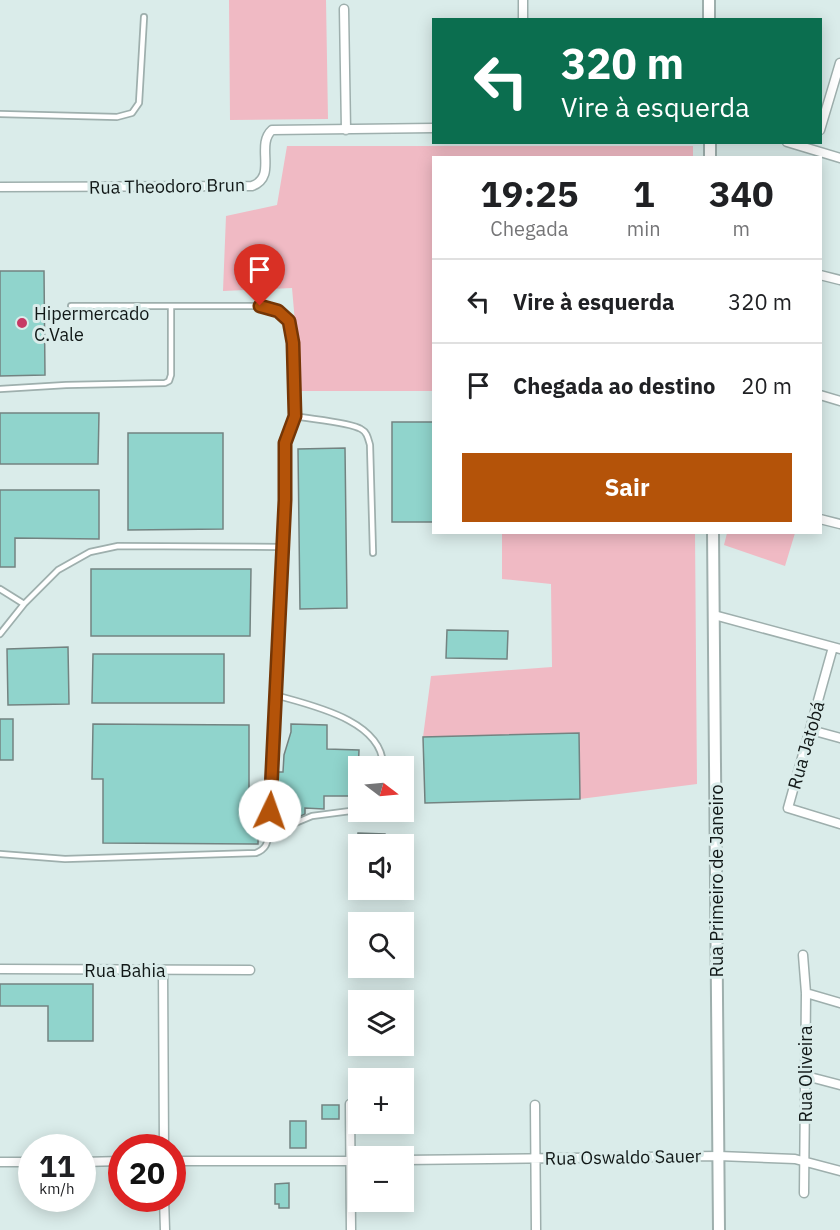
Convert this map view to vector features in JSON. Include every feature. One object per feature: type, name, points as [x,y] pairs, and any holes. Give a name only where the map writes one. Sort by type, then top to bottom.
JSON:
[{"type":"street","points":[[523,0],[523,18]]},
{"type":"street","points":[[709,0],[709,18]]},
{"type":"street","points":[[345,9],[346,130]]},
{"type":"street","points":[[822,123],[840,63]]},
{"type":"street","name":"Rua Theodoro Brun","points":[[0,187],[252,186],[260,183],[265,176],[266,143],[268,133],[272,130],[432,128]]},
{"type":"street","points":[[799,144],[816,147],[840,158]]},
{"type":"street","points":[[822,276],[840,280]]},
{"type":"street","points":[[822,396],[840,401]]},
{"type":"street","points":[[822,520],[840,524]]},
{"type":"street","name":"Rua Primeiro de Janeiro","points":[[713,534],[719,1230]]},
{"type":"street","points":[[714,615],[837,648]]},
{"type":"street","name":"Rua Jatobá","points":[[837,648],[788,808],[840,824]]},
{"type":"street","points":[[811,730],[840,738]]},
{"type":"street","name":"Rua Oliveira","points":[[802,955],[806,993],[804,1193]]},
{"type":"street","name":"Rua Bahia","points":[[0,969],[250,970]]},
{"type":"street","points":[[163,970],[164,1134]]},
{"type":"street","points":[[806,993],[840,1003]]},
{"type":"street","points":[[806,1076],[840,1085]]},
{"type":"street","points":[[536,1105],[536,1230]]},
{"type":"street","name":"Rua Oswaldo Sauer","points":[[414,1160],[719,1156],[795,1159],[840,1171]]},
{"type":"street","points":[[186,1161],[348,1161]]},
{"type":"street","points":[[0,1162],[18,1162]]},
{"type":"street","points":[[165,1212],[165,1230]]},
{"type":"street","points":[[351,1230],[352,1212]]},
{"type":"lane","points":[[0,114],[117,117],[132,113],[139,103],[144,17]]},
{"type":"lane","points":[[0,854],[65,859],[256,853],[262,851],[267,844],[269,834],[285,500],[285,443],[295,416],[293,343],[289,321],[278,311],[260,306],[171,308],[71,306]]},
{"type":"lane","points":[[0,390],[66,385],[165,384],[171,375],[171,308]]},
{"type":"lane","points":[[295,416],[348,425],[360,428],[367,434],[370,445],[373,553]]},
{"type":"lane","points":[[0,634],[24,604],[58,570],[90,552],[118,546],[282,546]]},
{"type":"lane","points":[[0,589],[24,604]]},
{"type":"lane","points":[[275,694],[323,709],[356,724],[373,739],[382,756]]},
{"type":"lane","points":[[269,834],[312,816],[348,811]]},
{"type":"shaded area","points":[[229,0],[326,0],[328,119],[230,120]]},
{"type":"shaded area","points":[[287,146],[693,146],[693,156],[432,156],[432,391],[301,391],[292,288],[223,291],[226,216],[277,205]]},
{"type":"shaded area","points":[[502,534],[695,534],[697,784],[580,799],[578,733],[423,737],[431,676],[552,667],[551,584],[502,579]]},
{"type":"shaded area","points":[[727,534],[795,534],[785,566],[724,545]]},
{"type":"building","name":"Hipermercado C.Vale","points":[[0,271],[44,271],[45,375],[0,376]]},
{"type":"building","points":[[0,413],[99,413],[98,464],[0,464]]},
{"type":"building","points":[[392,422],[432,422],[432,522],[392,522]]},
{"type":"building","points":[[128,433],[223,433],[223,529],[128,530]]},
{"type":"building","points":[[345,448],[347,608],[300,609],[298,449]]},
{"type":"building","points":[[0,490],[99,490],[99,539],[15,538],[15,567],[0,567]]},
{"type":"building","points":[[91,569],[251,569],[250,636],[91,636]]},
{"type":"building","points":[[447,630],[508,631],[507,659],[446,658]]},
{"type":"building","points":[[68,647],[69,704],[8,705],[7,649]]},
{"type":"building","points":[[93,654],[224,654],[224,703],[92,703]]},
{"type":"building","points":[[0,719],[13,719],[13,760],[0,760]]},
{"type":"building","points":[[93,724],[249,725],[249,794],[259,794],[258,844],[103,843],[103,779],[92,779]]},
{"type":"building","points":[[291,724],[327,725],[327,749],[359,750],[359,756],[348,756],[348,796],[324,796],[324,809],[305,808],[305,814],[297,818],[285,817],[286,806],[277,806],[278,772],[283,772],[284,755]]},
{"type":"building","points":[[579,733],[580,799],[425,803],[423,737]]},
{"type":"building","points":[[0,984],[93,984],[93,1041],[48,1041],[48,1006],[0,1006]]},
{"type":"building","points":[[322,1105],[339,1105],[339,1119],[322,1119]]},
{"type":"building","points":[[290,1121],[306,1121],[306,1148],[290,1148]]},
{"type":"building","points":[[289,1183],[289,1208],[279,1208],[279,1204],[275,1204],[275,1184]]},
{"type":"place","name":"Hipermercado C.Vale","points":[[22,323]]},
{"type":"route","points":[[260,306],[278,311],[289,321],[293,343],[295,416],[285,443],[285,500],[270,811]]}]
